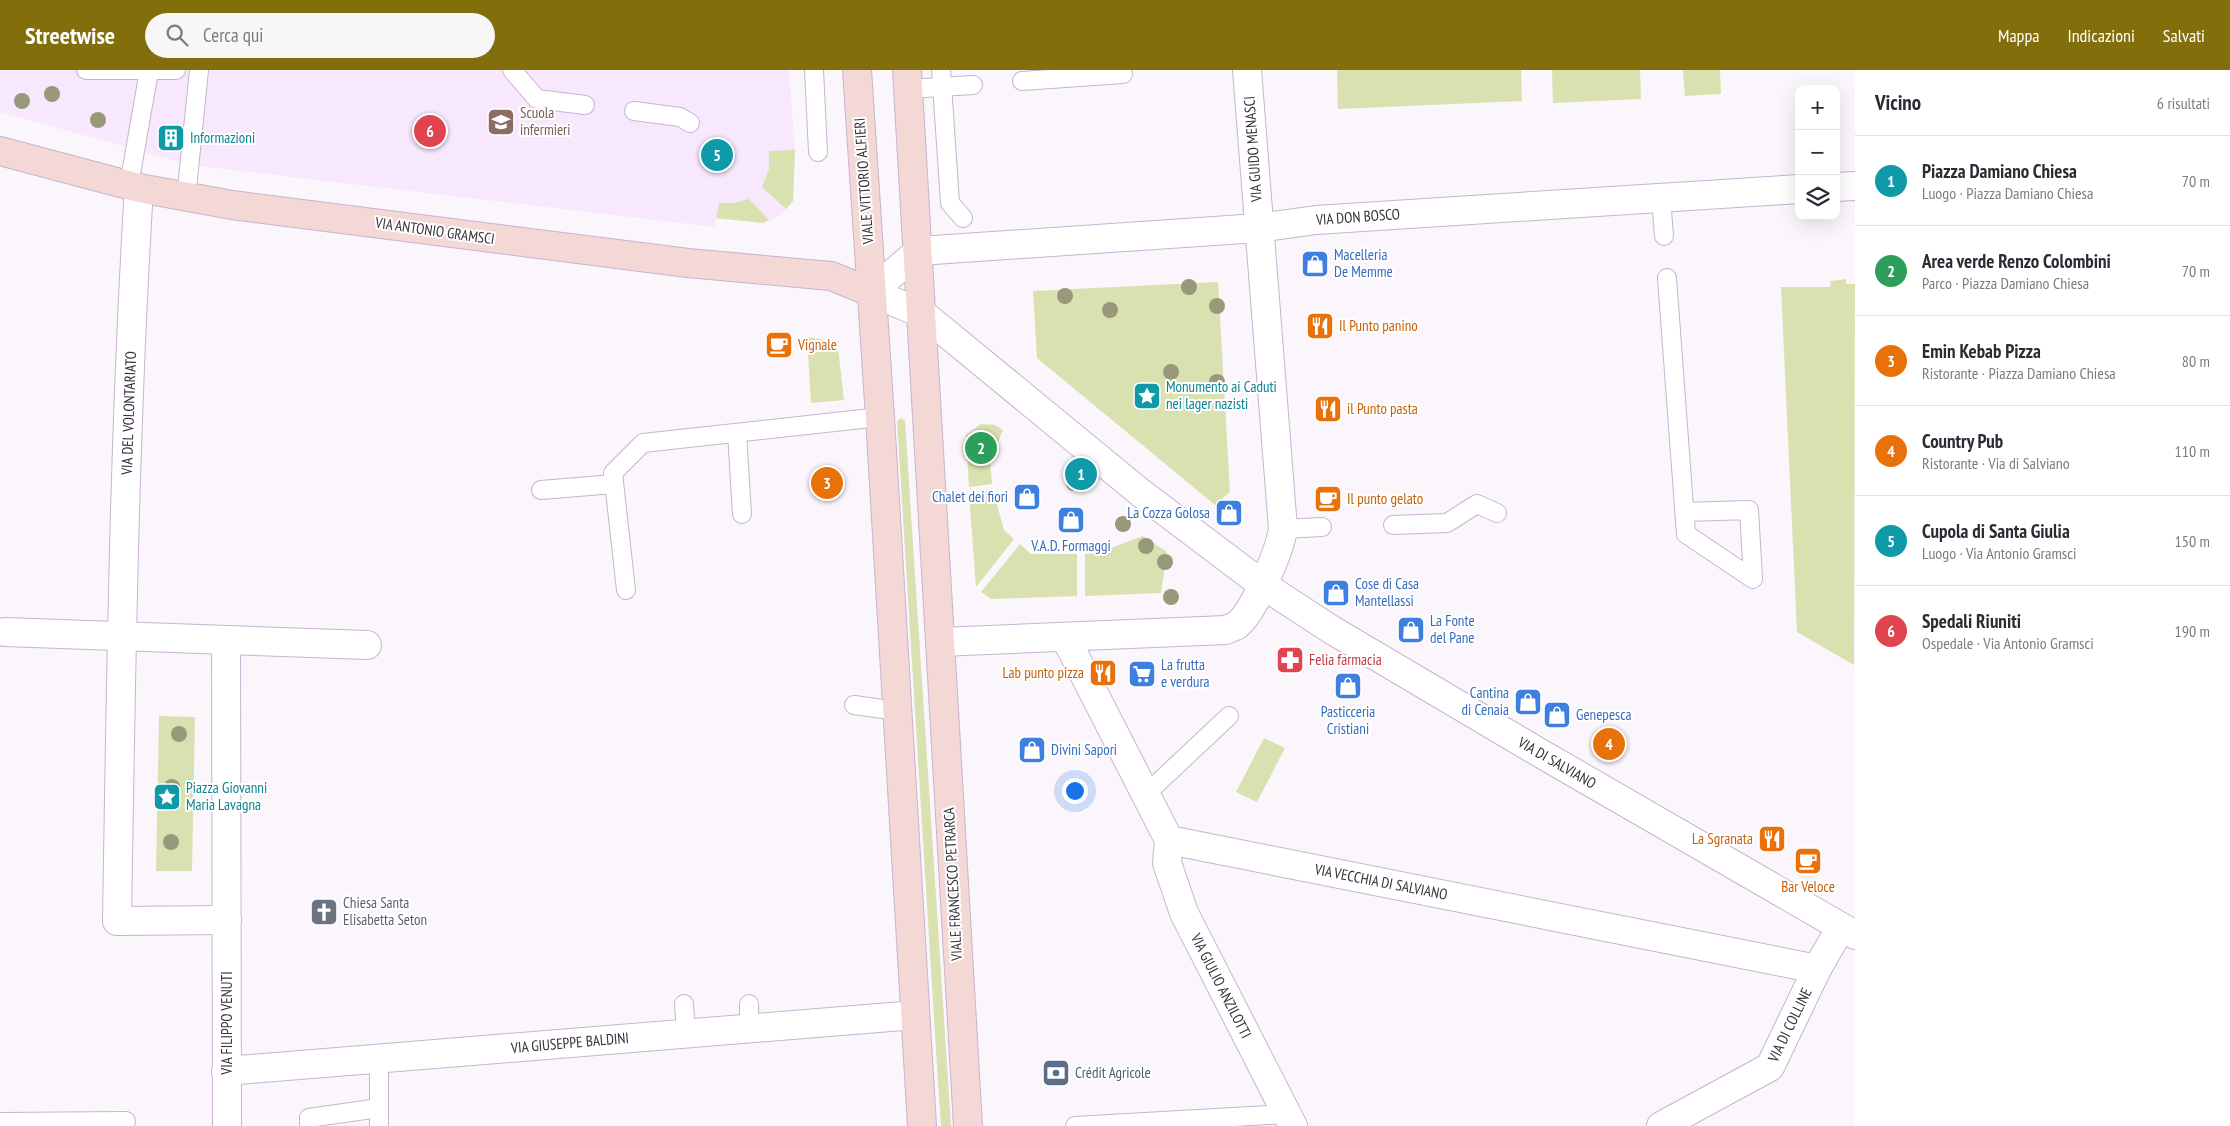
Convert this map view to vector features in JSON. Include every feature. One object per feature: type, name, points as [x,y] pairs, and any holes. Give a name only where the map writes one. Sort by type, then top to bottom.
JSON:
[{"type":"main road","name":"VIALE VITTORIO ALFIERI","points":[[857,70],[897,711]]},
{"type":"main road","points":[[908,80],[919,251]]},
{"type":"main road","name":"VIA ANTONIO GRAMSCI","points":[[0,151],[134,187],[232,206],[679,262],[831,276],[871,292]]},
{"type":"main road","name":"VIALE FRANCESCO PETRARCA","points":[[919,251],[968,1126]]},
{"type":"main road","points":[[897,711],[922,1126]]},
{"type":"street","name":"VIA GUIDO MENASCI","points":[[941,642],[1226,630],[1236,625],[1242,619],[1263,585],[1281,543],[1283,529],[1247,70]]},
{"type":"street","points":[[1840,187],[1855,186]]},
{"type":"street","name":"VIA DEL VOLONTARIATO","points":[[122,637],[133,284],[134,187]]},
{"type":"street","name":"VIA DON BOSCO","points":[[919,251],[1258,228],[1316,220],[1795,189]]},
{"type":"street","points":[[871,292],[919,251]]},
{"type":"street","name":"VIA DI SALVIANO","points":[[871,292],[923,314],[1141,493],[1263,585],[1373,655],[1848,931]]},
{"type":"street","points":[[5,632],[367,645]]},
{"type":"street","points":[[122,637],[117,921],[227,920],[226,641]]},
{"type":"street","points":[[1065,637],[1169,840]]},
{"type":"street","name":"VIA VECCHIA DI SALVIANO","points":[[1169,840],[1817,969]]},
{"type":"street","name":"VIA GIULIO ANZILOTTI","points":[[1169,840],[1167,863],[1184,914],[1290,1120]]},
{"type":"street","name":"VIA FILIPPO VENUTI","points":[[227,920],[227,1126]]},
{"type":"street","name":"VIA DI COLLINE","points":[[1661,1126],[1770,1067],[1817,969],[1848,931]]},
{"type":"street","name":"VIA GIUSEPPE BALDINI","points":[[226,1072],[686,1033],[749,1016],[915,1015]]},
{"type":"lane","points":[[86,70],[176,70]]},
{"type":"lane","points":[[186,198],[191,166],[199,70]]},
{"type":"lane","points":[[512,70],[537,98],[585,105]]},
{"type":"lane","points":[[814,70],[818,152]]},
{"type":"lane","points":[[134,187],[149,71]]},
{"type":"lane","points":[[1022,81],[1123,74]]},
{"type":"lane","points":[[908,80],[942,78],[973,85]]},
{"type":"lane","points":[[942,78],[950,203],[963,218]]},
{"type":"lane","points":[[634,111],[680,117],[690,123]]},
{"type":"lane","points":[[1661,198],[1664,236]]},
{"type":"lane","points":[[1667,278],[1686,534],[1753,579],[1749,510],[1685,512]]},
{"type":"lane","points":[[626,590],[613,472],[643,442],[880,417]]},
{"type":"lane","points":[[737,432],[742,514]]},
{"type":"lane","points":[[541,490],[614,484]]},
{"type":"lane","points":[[1393,525],[1447,523],[1477,504],[1497,513]]},
{"type":"lane","points":[[1283,529],[1322,527]]},
{"type":"lane","points":[[854,705],[897,711]]},
{"type":"lane","points":[[1146,794],[1229,716]]},
{"type":"lane","points":[[684,1004],[686,1033]]},
{"type":"lane","points":[[309,1126],[309,1118],[379,1117],[379,1060]]},
{"type":"lane","points":[[1075,1126],[1290,1120]]},
{"type":"lane","points":[[0,1122],[126,1121]]},
{"type":"shaded area","points":[[0,70],[789,70],[795,150],[793,201],[782,214],[763,223],[716,218],[714,227],[191,165],[0,112]]},
{"type":"green space","points":[[1337,70],[1521,70],[1522,101],[1338,109]]},
{"type":"green space","points":[[1552,70],[1640,70],[1641,99],[1553,103]]},
{"type":"green space","points":[[1683,70],[1720,70],[1721,94],[1685,96]]},
{"type":"green space","points":[[795,150],[793,201],[786,209],[762,187],[769,169],[769,151]]},
{"type":"green space","points":[[749,199],[769,220],[763,223],[716,218],[719,203],[734,203]]},
{"type":"green space","points":[[1846,279],[1846,284],[1855,284],[1854,665],[1797,632],[1781,287],[1830,287],[1831,281]]},
{"type":"green space","points":[[1218,282],[1230,492],[1215,505],[1037,358],[1033,291]]},
{"type":"green space","points":[[807,337],[829,341],[838,348],[844,400],[811,403]]},
{"type":"green space","points":[[901,418],[905,421],[951,1126],[941,1126],[897,421]]},
{"type":"green space","points":[[981,424],[995,425],[1003,430],[990,461],[992,484],[969,487],[966,435]]},
{"type":"green space","points":[[993,490],[1004,530],[1014,539],[976,587],[969,494]]},
{"type":"green space","points":[[1143,536],[1167,552],[1161,593],[1085,596],[1085,554],[1098,553]]},
{"type":"green space","points":[[1020,544],[1031,554],[1077,554],[1077,596],[991,599],[981,592]]},
{"type":"green space","points":[[159,716],[195,717],[192,871],[156,871]]},
{"type":"green space","points":[[1264,738],[1285,748],[1257,802],[1236,792]]},
{"type":"place","name":"Scuola infermieri","points":[[501,122]]},
{"type":"place","name":"Spedali Riuniti","points":[[430,131]]},
{"type":"place","name":"Informazioni","points":[[171,138]]},
{"type":"place","name":"Cupola di Santa Giulia","points":[[717,155]]},
{"type":"place","name":"Macelleria De Memme","points":[[1315,264]]},
{"type":"place","name":"Il Punto panino","points":[[1320,326]]},
{"type":"place","name":"Vignale","points":[[779,345]]},
{"type":"place","name":"Monumento ai Caduti nei lager nazisti","points":[[1147,396]]},
{"type":"place","name":"il Punto pasta","points":[[1328,409]]},
{"type":"place","name":"Area verde Renzo Colombini","points":[[981,448]]},
{"type":"place","name":"Piazza Damiano Chiesa","points":[[1081,474]]},
{"type":"place","name":"Emin Kebab Pizza","points":[[827,483]]},
{"type":"place","name":"Chalet dei fiori","points":[[1027,497]]},
{"type":"place","name":"Il punto gelato","points":[[1328,499]]},
{"type":"place","name":"La Cozza Golosa","points":[[1229,513]]},
{"type":"place","name":"V.A.D. Formaggi","points":[[1071,520]]},
{"type":"place","name":"Cose di Casa Mantellassi","points":[[1336,593]]},
{"type":"place","name":"La Fonte del Pane","points":[[1411,630]]},
{"type":"place","name":"Felia farmacia","points":[[1290,660]]},
{"type":"place","name":"Lab punto pizza","points":[[1103,673]]},
{"type":"place","name":"La frutta e verdura","points":[[1142,674]]},
{"type":"place","name":"Pasticceria Cristiani","points":[[1348,686]]},
{"type":"place","name":"Cantina di Cenaia","points":[[1528,702]]},
{"type":"place","name":"Genepesca","points":[[1557,715]]},
{"type":"place","name":"Country Pub","points":[[1609,744]]},
{"type":"place","name":"Divini Sapori","points":[[1032,750]]},
{"type":"place","name":"Piazza Giovanni Maria Lavagna","points":[[167,797]]},
{"type":"place","name":"La Sgranata","points":[[1772,839]]},
{"type":"place","name":"Bar Veloce","points":[[1808,861]]},
{"type":"place","name":"Chiesa Santa Elisabetta Seton","points":[[324,912]]},
{"type":"place","name":"Crédit Agricole","points":[[1056,1073]]}]
